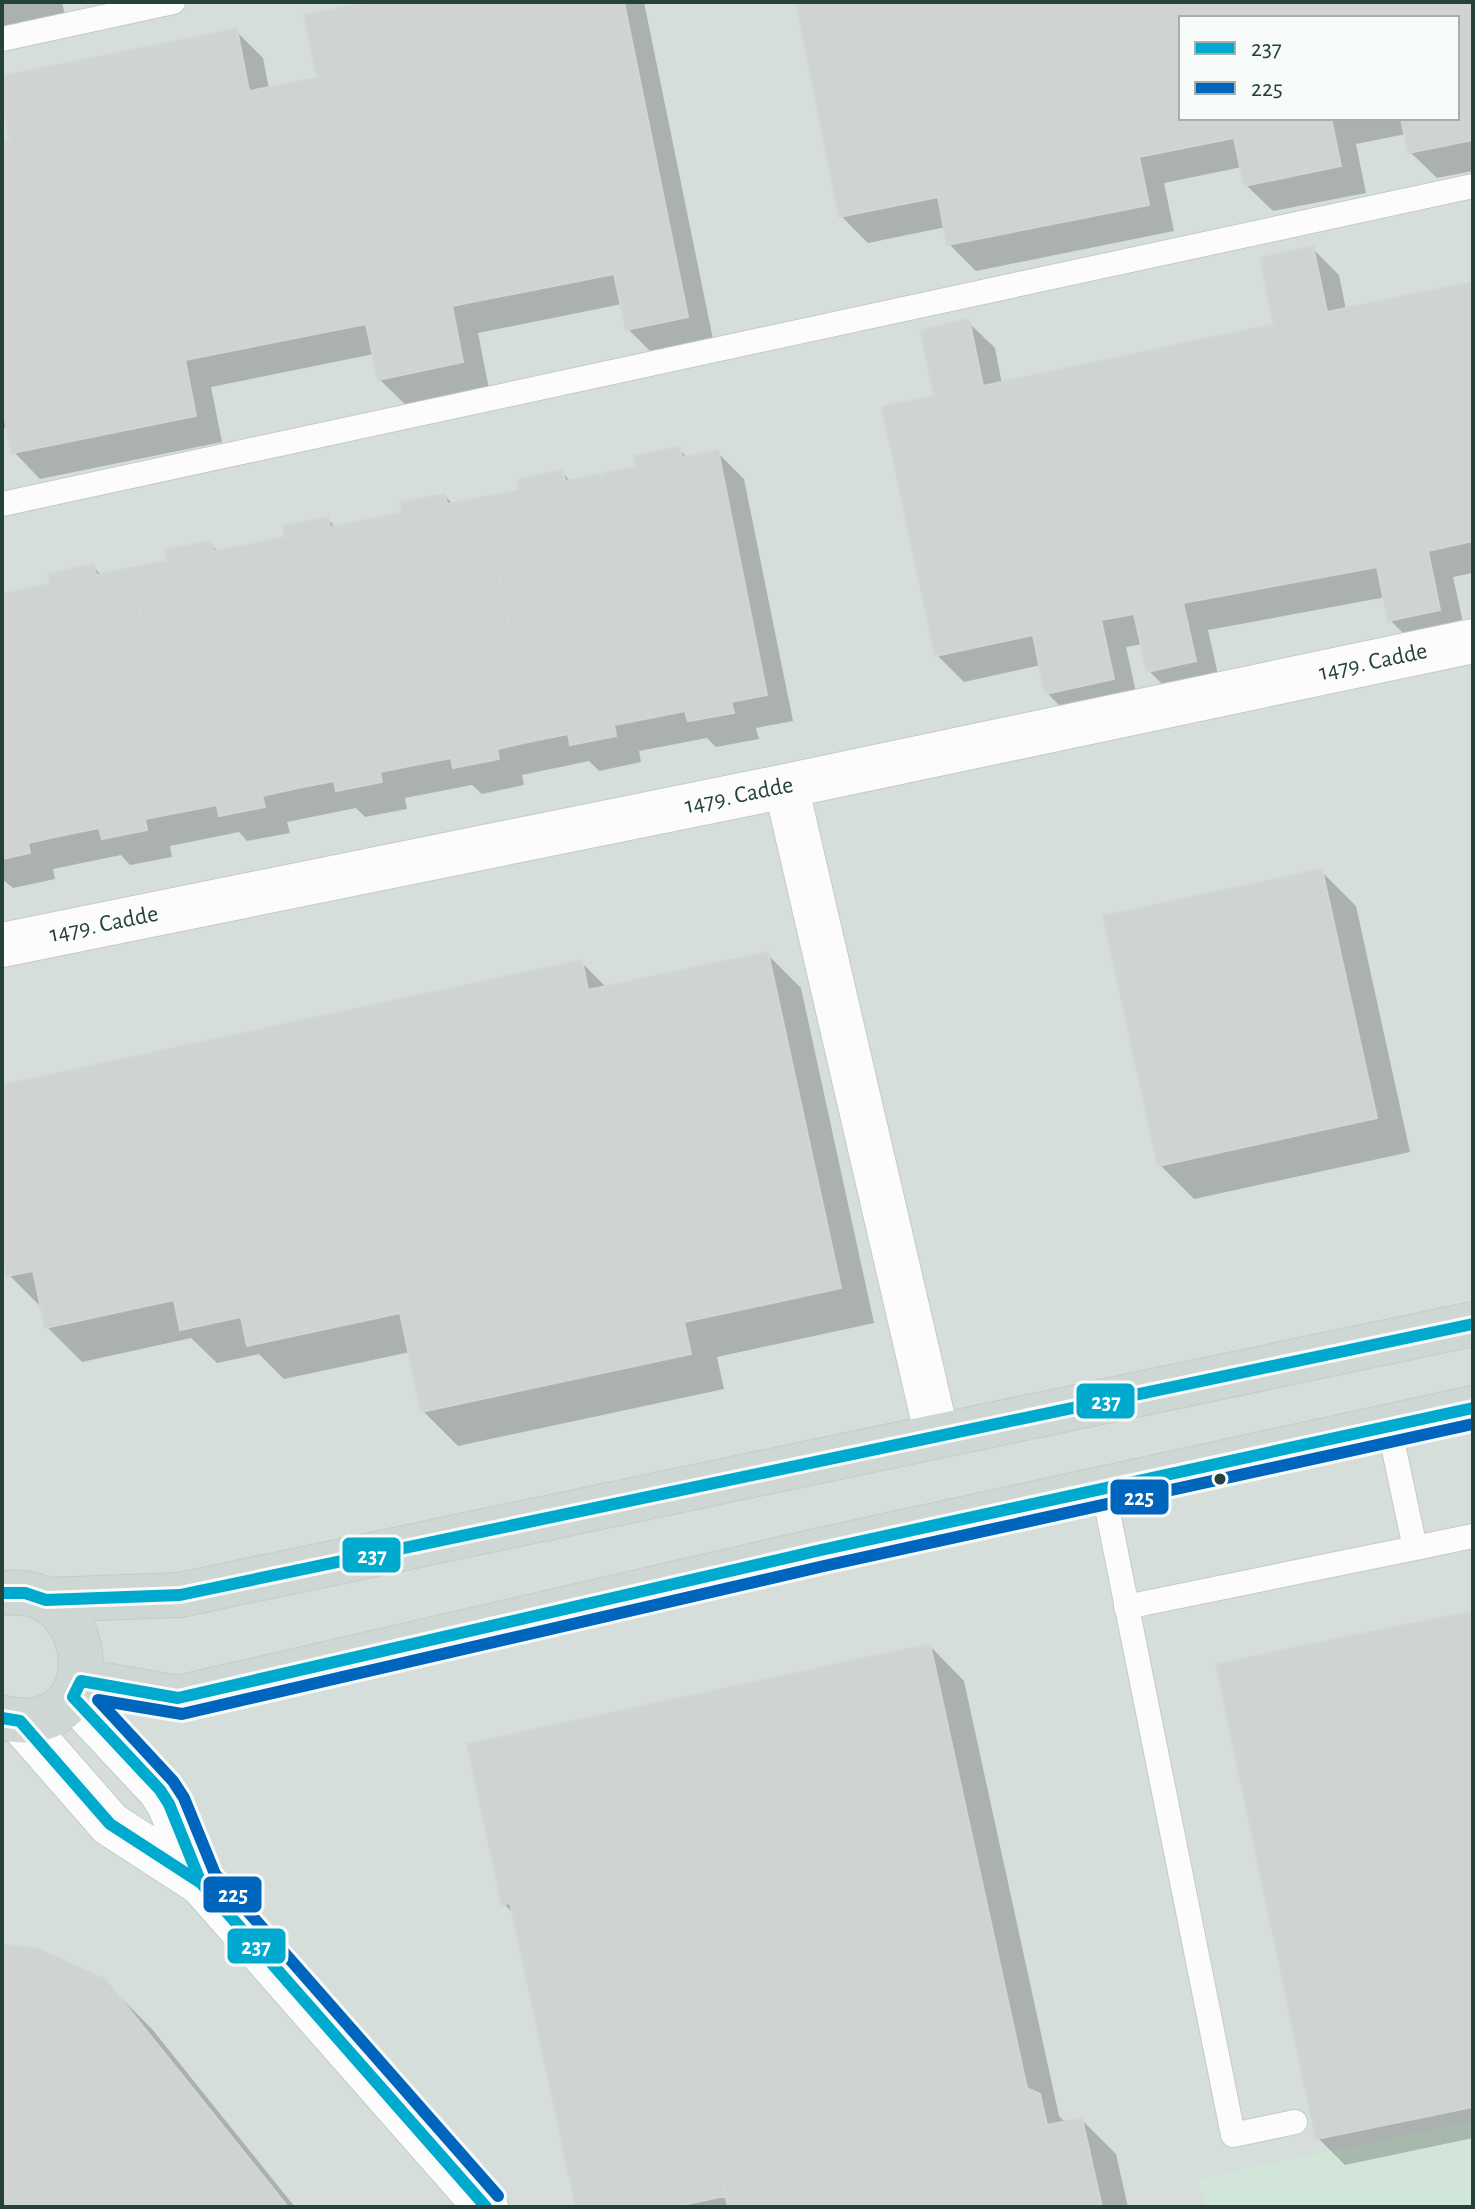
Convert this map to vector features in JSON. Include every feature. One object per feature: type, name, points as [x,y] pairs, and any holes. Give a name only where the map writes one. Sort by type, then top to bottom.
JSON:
[{"type":"main road","points":[[2,1593],[25,1593],[46,1600],[180,1595],[1473,1324]]},
{"type":"main road","points":[[77,1689],[178,1698],[1103,1488],[1473,1408]]},
{"type":"main road","points":[[11,1719],[40,1719],[59,1710],[77,1689],[81,1663],[77,1641],[66,1617],[46,1600]]},
{"type":"street","name":"1479. Cadde","points":[[2,945],[786,786],[1473,641]]},
{"type":"street","points":[[786,786],[937,1436]]},
{"type":"street","points":[[77,1689],[169,1804],[201,1883]]},
{"type":"street","points":[[11,1719],[110,1824],[201,1883],[486,2207]]},
{"type":"lane","points":[[2,39],[173,2]]},
{"type":"lane","points":[[2,504],[1473,186]]},
{"type":"lane","points":[[1389,1426],[1415,1548]]},
{"type":"lane","points":[[1103,1488],[1233,2135],[1295,2122]]},
{"type":"lane","points":[[1126,1607],[1473,1536]]},
{"type":"shaded area","points":[[2,2],[1473,2],[1473,2207],[2,2207]]},
{"type":"green space","points":[[1473,2121],[1473,2207],[1206,2207],[1199,2179]]},
{"type":"building","points":[[369,2],[624,2],[688,317],[626,330],[614,274],[452,306],[463,362],[378,380],[366,324],[185,360],[196,416],[12,453],[2,406],[2,141],[10,140],[2,103],[2,76],[237,29],[249,91],[317,78],[304,15]]},
{"type":"building","points":[[796,2],[1473,2],[1473,140],[1408,153],[1401,120],[1459,120],[1459,16],[1179,16],[1179,120],[1331,120],[1341,166],[1244,186],[1234,138],[1139,157],[1149,205],[947,245],[938,197],[839,217]]},
{"type":"building","points":[[1313,246],[1327,312],[1473,282],[1473,541],[1428,551],[1440,610],[1388,621],[1377,567],[1183,603],[1196,661],[1147,672],[1134,614],[1101,620],[1114,679],[1045,694],[1033,635],[935,656],[882,407],[934,396],[920,330],[969,319],[983,386],[1274,324],[1260,258]]},
{"type":"building","points":[[680,447],[682,457],[718,450],[767,695],[731,702],[734,713],[688,721],[685,711],[650,718],[600,474],[636,467],[634,456]]},
{"type":"building","points":[[563,470],[565,481],[600,474],[650,718],[614,725],[616,736],[570,745],[568,734],[533,741],[483,497],[519,490],[517,480]]},
{"type":"building","points":[[445,494],[447,504],[483,497],[533,741],[497,749],[499,759],[453,768],[451,758],[415,765],[366,520],[402,513],[400,502]]},
{"type":"building","points":[[328,517],[330,527],[366,520],[415,765],[380,772],[382,782],[336,791],[334,781],[298,788],[249,545],[285,537],[283,526]]},
{"type":"building","points":[[211,541],[213,551],[249,545],[298,788],[262,796],[265,807],[219,816],[217,805],[181,812],[131,568],[167,561],[165,550]]},
{"type":"building","points":[[94,564],[96,575],[131,568],[181,812],[145,819],[147,830],[102,839],[99,828],[64,835],[14,592],[50,584],[48,574]]},
{"type":"building","points":[[14,592],[64,835],[28,843],[30,853],[2,859],[2,594]]},
{"type":"building","points":[[1322,869],[1377,1118],[1158,1166],[1103,916]]},
{"type":"building","points":[[768,952],[841,1288],[684,1322],[691,1354],[421,1412],[400,1313],[247,1346],[241,1317],[180,1330],[174,1300],[45,1328],[33,1271],[7,1276],[2,1253],[2,1085],[582,960],[588,990]]},
{"type":"building","points":[[1473,1611],[1473,2107],[1316,2139],[1216,1664]]},
{"type":"building","points":[[930,1644],[1027,2088],[996,2074],[928,2061],[860,2067],[794,2090],[738,2129],[717,2155],[725,2196],[673,2207],[576,2207],[510,1903],[502,1905],[467,1744]]},
{"type":"building","points":[[2,1945],[38,1949],[105,1979],[288,2207],[2,2207]]},
{"type":"building","points":[[928,2061],[996,2074],[1040,2094],[1047,2125],[1082,2118],[1102,2207],[728,2207],[717,2155],[738,2129],[794,2090],[860,2067]]},
{"type":"transit line","name":"237","points":[[2,1593],[25,1593],[46,1600],[180,1595],[1473,1324]]},
{"type":"transit line","name":"237","points":[[201,1883],[169,1804],[160,1790],[73,1697],[81,1681],[178,1698],[821,1550],[1473,1408]]},
{"type":"transit line","name":"225","points":[[498,2196],[215,1874],[184,1798],[173,1781],[98,1700],[182,1714],[824,1566],[1473,1424]]},
{"type":"transit line","name":"237","points":[[2,1718],[20,1721],[110,1824],[201,1883],[486,2207]]}]
